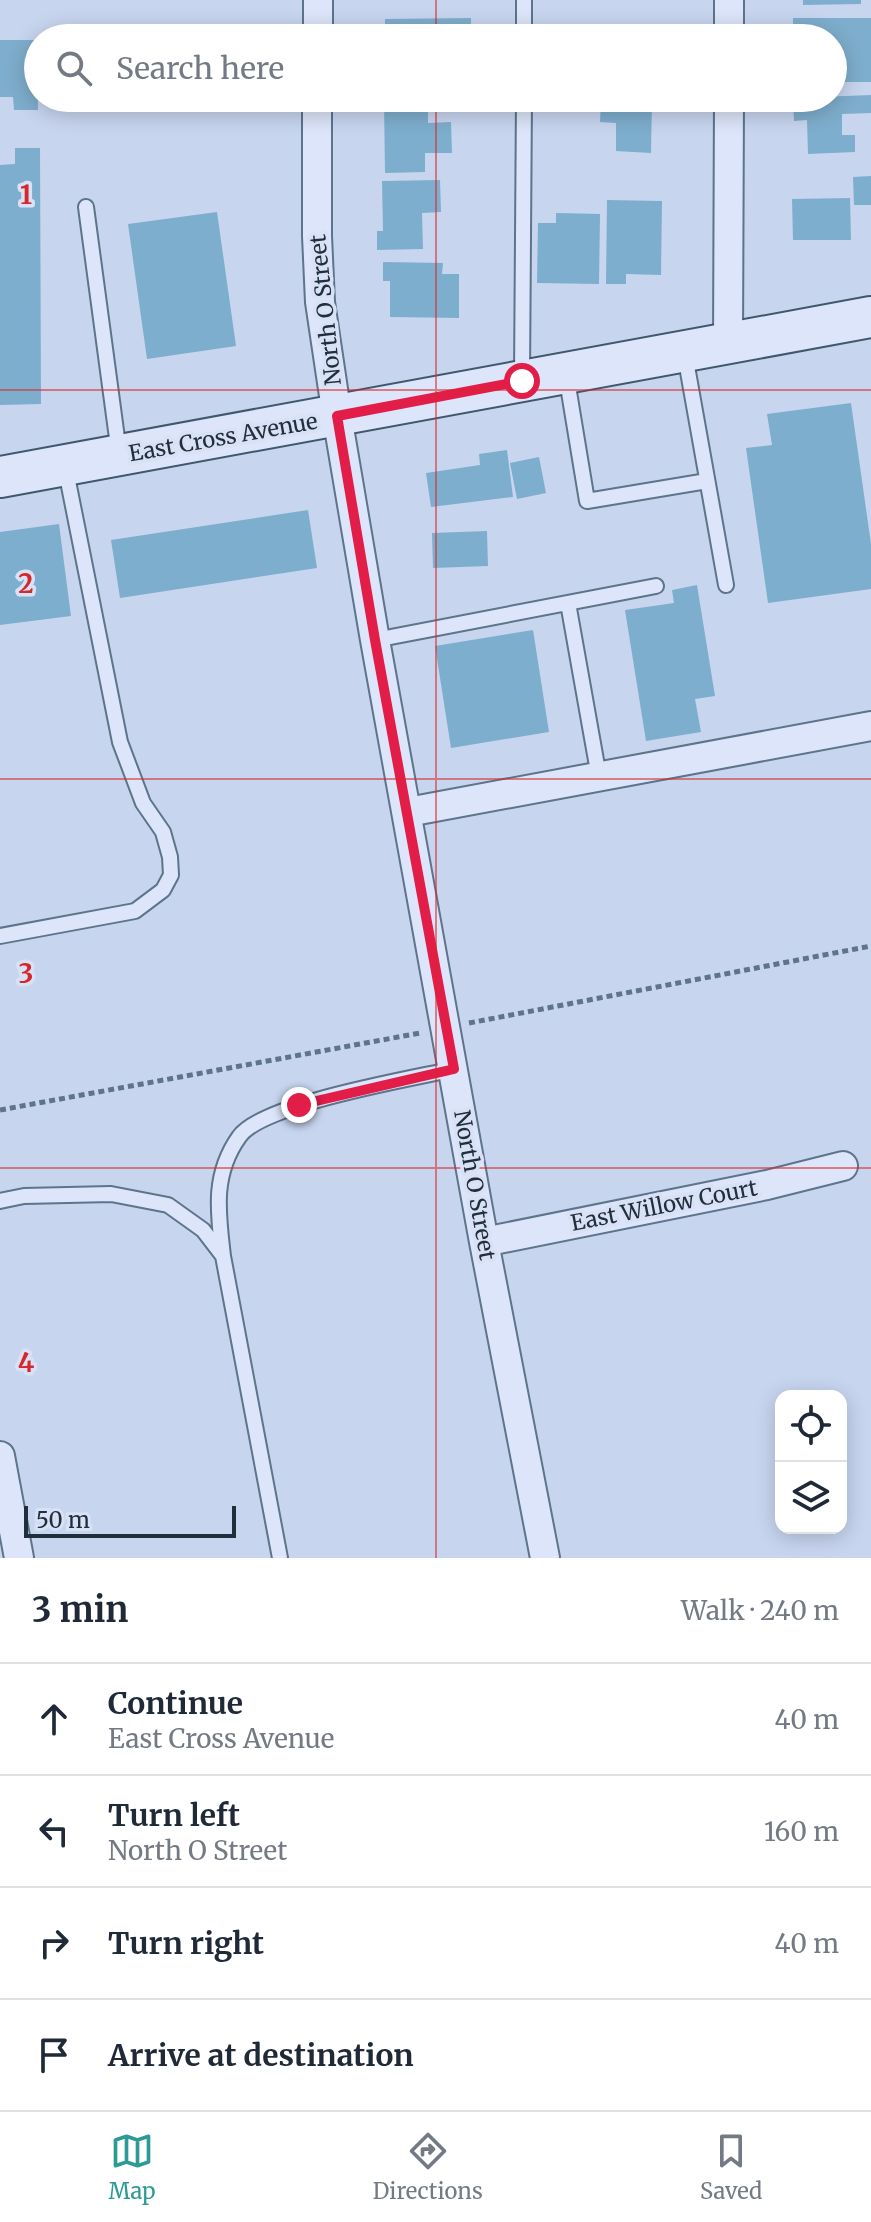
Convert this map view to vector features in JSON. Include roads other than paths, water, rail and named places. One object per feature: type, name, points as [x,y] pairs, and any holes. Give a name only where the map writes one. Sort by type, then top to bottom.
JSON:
[{"type":"street","points":[[318,0],[318,24]]},
{"type":"street","points":[[729,0],[729,24]]},
{"type":"street","name":"North O Street","points":[[317,112],[320,302],[337,416],[484,1242],[545,1558]]},
{"type":"street","points":[[728,343],[729,112]]},
{"type":"street","name":"East Cross Avenue","points":[[0,477],[871,317]]},
{"type":"street","points":[[408,812],[871,726]]},
{"type":"street","name":"East Willow Court","points":[[484,1242],[767,1185],[843,1166]]},
{"type":"street","points":[[0,1456],[19,1558]]},
{"type":"lane","points":[[524,0],[524,24]]},
{"type":"lane","points":[[522,381],[524,112]]},
{"type":"lane","points":[[86,207],[119,455]]},
{"type":"lane","points":[[684,351],[726,585]]},
{"type":"lane","points":[[566,373],[587,501],[707,481]]},
{"type":"lane","points":[[0,936],[135,911],[163,890],[171,875],[163,832],[143,803],[120,742],[65,465]]},
{"type":"lane","points":[[375,640],[656,586]]},
{"type":"lane","points":[[568,603],[599,777]]},
{"type":"lane","points":[[280,1558],[223,1256],[217,1201],[225,1164],[240,1135],[265,1116],[299,1105],[454,1069]]},
{"type":"lane","points":[[0,1201],[69,1193],[111,1194],[168,1205],[203,1230],[223,1256]]}]
